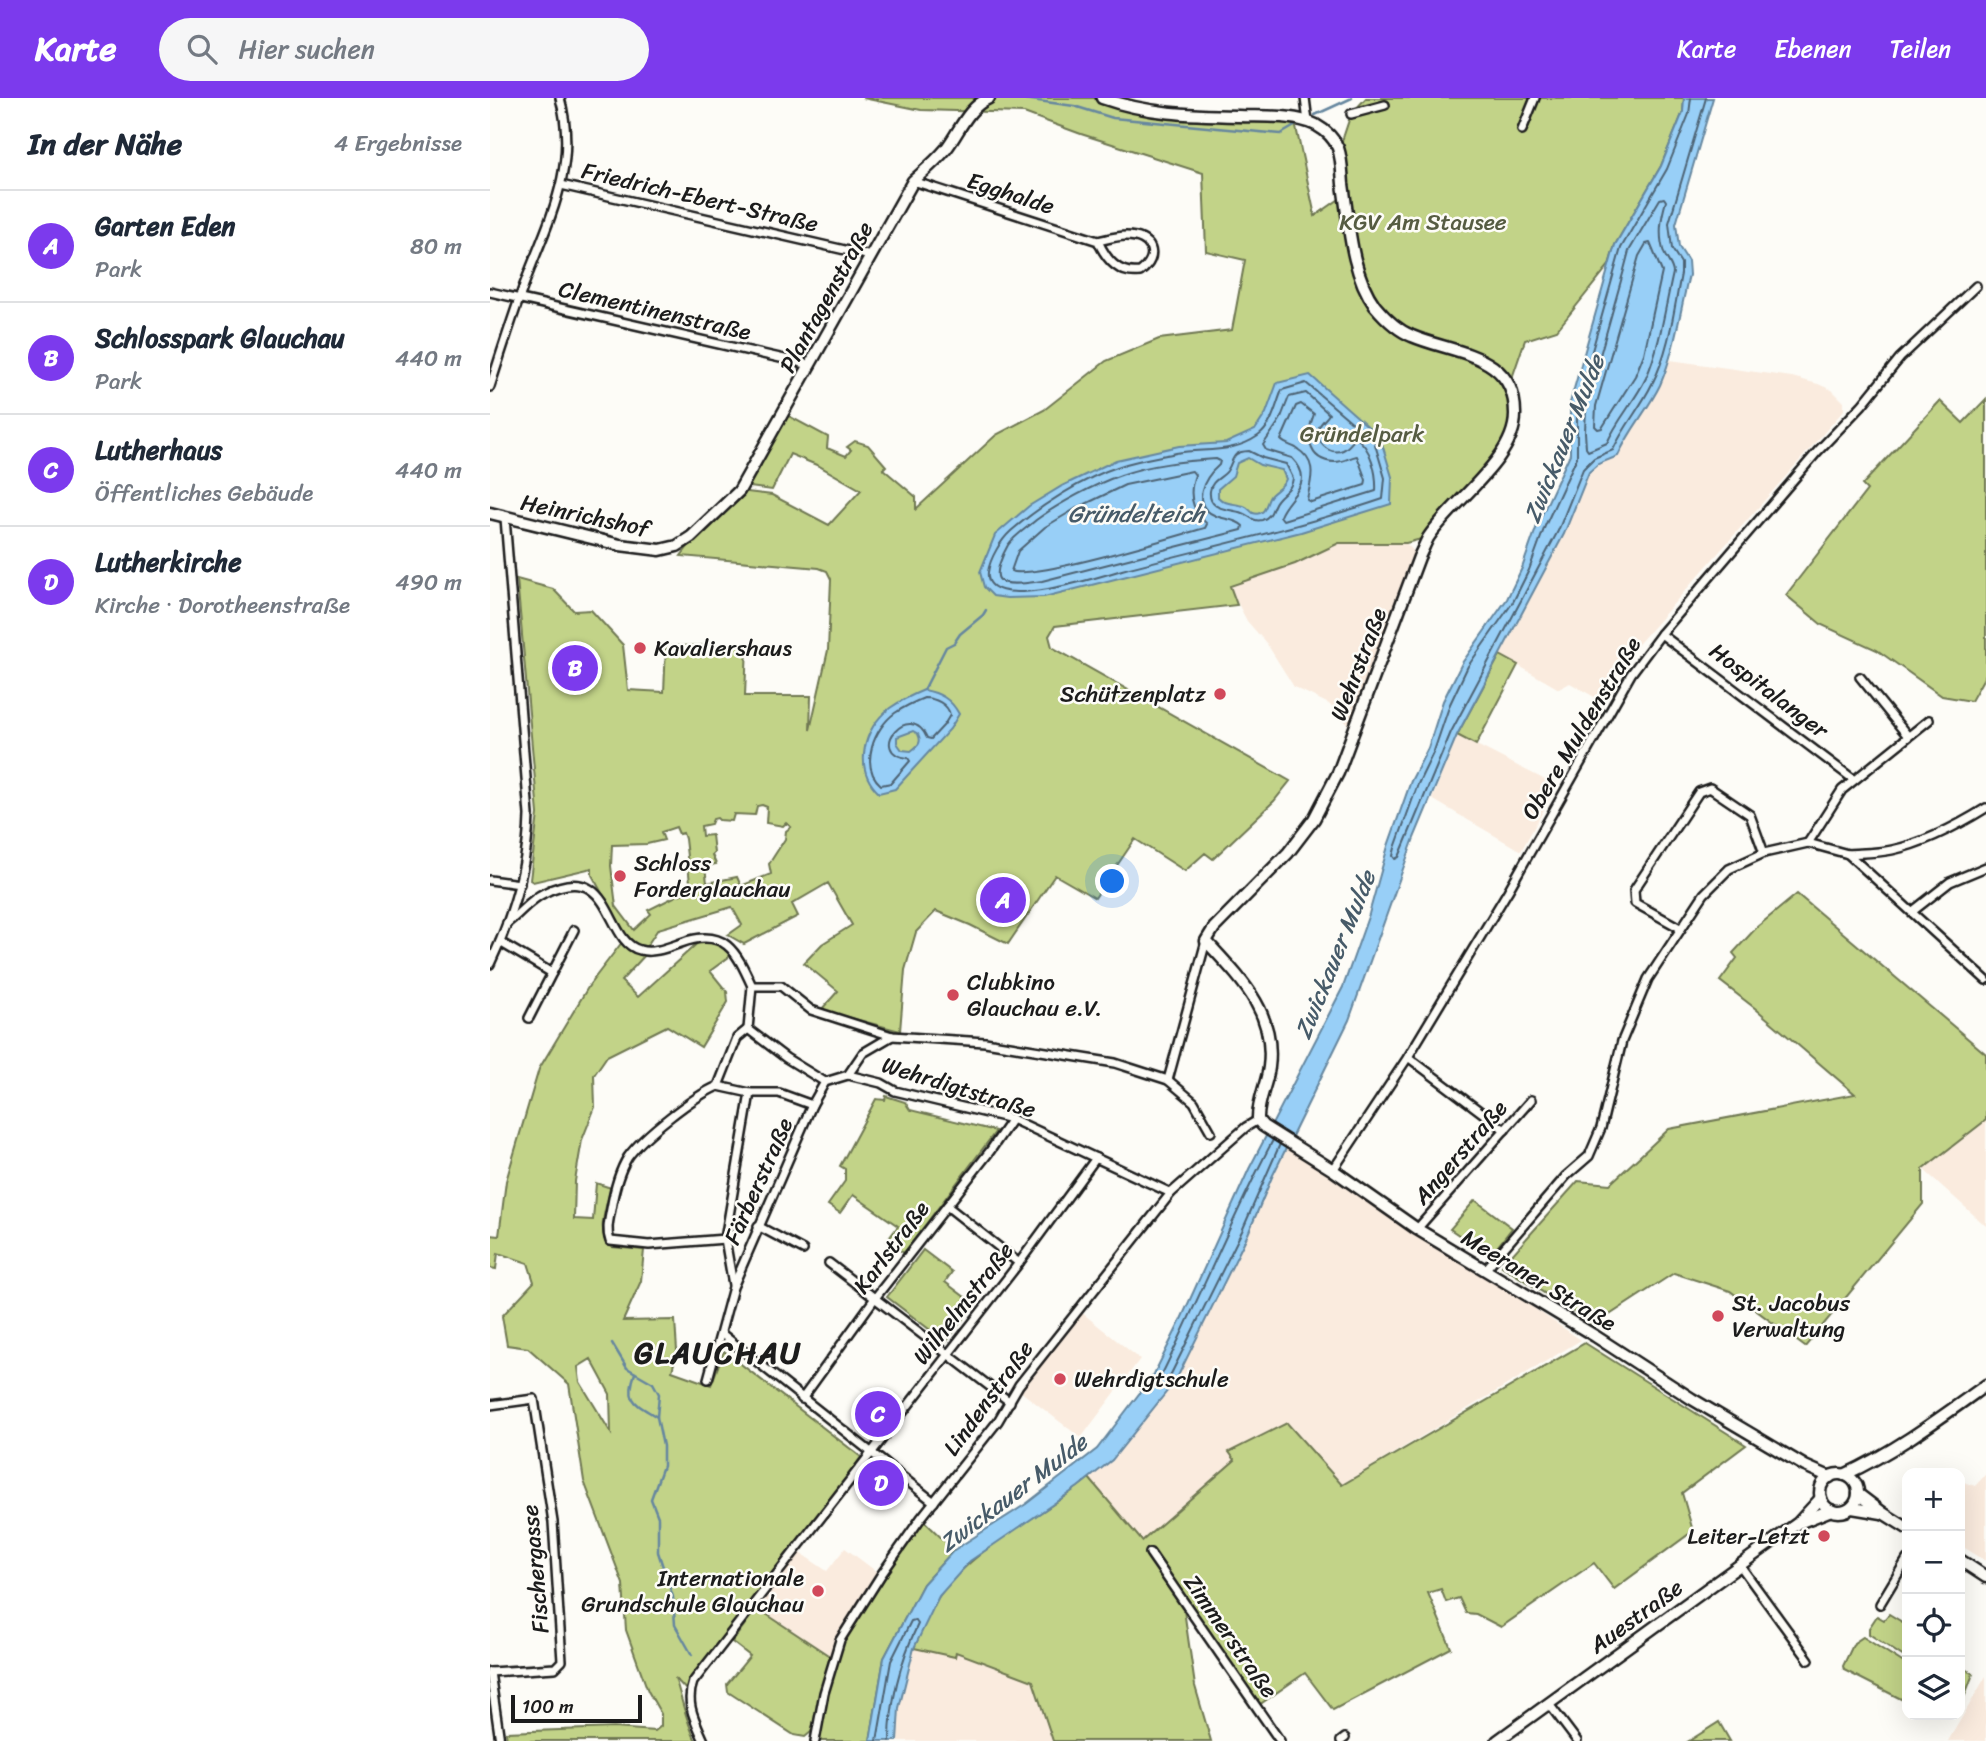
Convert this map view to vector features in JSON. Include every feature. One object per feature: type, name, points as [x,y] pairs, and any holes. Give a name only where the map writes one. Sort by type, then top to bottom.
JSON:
[{"type":"street","points":[[490,387],[561,185],[568,139],[560,98]]},
{"type":"street","name":"Plantagenstraße","points":[[706,523],[739,491],[913,181],[945,150],[979,102],[989,98]]},
{"type":"street","points":[[1102,98],[1155,113],[1282,118],[1308,122],[1305,98]]},
{"type":"street","points":[[1522,130],[1535,98]]},
{"type":"street","points":[[1351,114],[1385,105]]},
{"type":"street","name":"Wehrstraße","points":[[1168,1080],[1206,941],[1214,928],[1288,853],[1314,819],[1338,773],[1429,537],[1505,449],[1516,419],[1509,388],[1496,368],[1479,357],[1409,335],[1390,322],[1377,308],[1359,273],[1339,150],[1329,134],[1308,122]]},
{"type":"street","name":"Egghalde","points":[[913,181],[1098,241],[1124,235],[1146,240],[1152,257],[1148,266],[1140,272],[1125,272],[1111,261],[1098,241]]},
{"type":"street","name":"Friedrich-Ebert-Straße","points":[[561,185],[871,257]]},
{"type":"street","name":"Obere Muldenstraße","points":[[1333,1170],[1408,1057],[1508,891],[1631,674],[1661,634],[1900,358],[1976,286]]},
{"type":"street","name":"Clementinenstraße","points":[[490,292],[811,365]]},
{"type":"street","name":"Heinrichshof","points":[[490,513],[620,545],[660,550],[677,546],[706,523]]},
{"type":"street","points":[[490,964],[520,884],[528,843],[529,815],[505,518]]},
{"type":"street","name":"Hospitalanger","points":[[1661,634],[1853,779]]},
{"type":"street","points":[[1860,677],[1907,735]]},
{"type":"street","points":[[1808,843],[1842,790],[1928,720]]},
{"type":"street","points":[[1680,928],[1635,903],[1634,890],[1699,792],[1710,788],[1750,816],[1764,853]]},
{"type":"street","points":[[1485,1270],[1566,1176],[1589,1156],[1601,1128],[1622,1041],[1648,979],[1704,894],[1729,869],[1764,853],[1808,843],[1848,854],[1889,851],[1944,832],[1986,808]]},
{"type":"street","points":[[1848,854],[1986,980]]},
{"type":"street","points":[[1913,911],[1950,881],[1986,867]]},
{"type":"street","points":[[490,880],[520,884]]},
{"type":"street","points":[[507,923],[545,892],[562,886],[580,885],[591,889],[602,901],[633,948],[646,951],[667,948],[701,937],[724,943],[736,953],[752,986],[748,1029],[737,1038],[718,1086]]},
{"type":"street","points":[[529,1018],[574,930]]},
{"type":"street","points":[[1206,941],[1243,980],[1254,995],[1265,1020],[1270,1063],[1260,1123]]},
{"type":"street","points":[[500,942],[552,973]]},
{"type":"street","points":[[752,986],[781,986],[811,1010],[892,1037],[985,1042],[1115,1063],[1168,1080],[1194,1102],[1211,1132]]},
{"type":"street","points":[[748,1029],[786,1058],[825,1082],[848,1075],[863,1053],[892,1037]]},
{"type":"street","points":[[1408,1057],[1505,1130]]},
{"type":"street","name":"Wehrdigtstraße","points":[[848,1075],[881,1083],[895,1091],[1012,1119],[1171,1193]]},
{"type":"street","name":"Färberstraße","points":[[708,1379],[733,1287],[812,1105],[825,1082]]},
{"type":"street","points":[[724,1239],[649,1245],[610,1241],[607,1233],[615,1186],[628,1158],[645,1139],[708,1090],[718,1086],[750,1093],[779,1093],[812,1105]]},
{"type":"street","points":[[733,1287],[724,1239],[750,1093]]},
{"type":"street","name":"Angerstraße","points":[[1417,1229],[1531,1100]]},
{"type":"street","name":"Karlstraße","points":[[802,1399],[1012,1119]]},
{"type":"street","name":"Meeraner Straße","points":[[1260,1123],[1417,1229],[1805,1466],[1830,1477]]},
{"type":"street","name":"Lindenstraße","points":[[815,1741],[824,1693],[841,1640],[881,1575],[934,1502],[998,1422],[1019,1385],[1171,1193],[1246,1127],[1260,1123]]},
{"type":"street","name":"Wilhelmstraße","points":[[704,1741],[689,1707],[689,1693],[693,1682],[1019,1263],[1096,1158]]},
{"type":"street","points":[[947,1206],[1019,1263]]},
{"type":"street","points":[[758,1226],[803,1250]]},
{"type":"street","points":[[829,1263],[1010,1402]]},
{"type":"street","points":[[722,1334],[934,1502]]},
{"type":"street","points":[[1883,1513],[1852,1508],[1841,1512],[1831,1510],[1821,1494],[1830,1477],[1844,1475],[1874,1462],[1986,1385]]},
{"type":"street","name":"Fischergasse","points":[[490,1405],[534,1399],[553,1521],[562,1661],[555,1668],[490,1672]]},
{"type":"street","points":[[1852,1508],[1857,1489],[1874,1462]]},
{"type":"street","name":"Meeraner Straße","points":[[1805,1466],[1821,1494]]},
{"type":"street","points":[[1844,1475],[1883,1513],[1902,1525]]},
{"type":"street","name":"Auestraße","points":[[1497,1741],[1797,1523],[1821,1494]]},
{"type":"street","name":"Auestraße","points":[[1797,1523],[1831,1510]]},
{"type":"street","name":"Zimmerstraße","points":[[1150,1553],[1280,1741]]},
{"type":"street","points":[[1965,1563],[1986,1577]]},
{"type":"street","points":[[1740,1564],[1809,1660]]},
{"type":"street","points":[[1880,1604],[1902,1567]]},
{"type":"street","points":[[490,1672],[500,1740]]},
{"type":"street","points":[[1549,1704],[1577,1741]]},
{"type":"shaded area","points":[[1670,360],[1792,377],[1818,384],[1832,390],[1844,402],[1844,410],[1626,658],[1603,702],[1570,683],[1559,689],[1500,655],[1564,534],[1589,472],[1598,464],[1618,456],[1626,437],[1658,388]]},
{"type":"shaded area","points":[[1339,543],[1406,543],[1419,557],[1353,730],[1329,704],[1294,687],[1267,644],[1247,621],[1229,586],[1295,564]]},
{"type":"shaded area","points":[[1457,735],[1557,786],[1521,851],[1432,799]]},
{"type":"shaded area","points":[[1986,1120],[1986,1226],[1923,1169]]},
{"type":"shaded area","points":[[1289,1142],[1581,1340],[1341,1485],[1287,1424],[1230,1452],[1236,1459],[1142,1542],[1089,1478],[1112,1460],[1176,1380],[1248,1234]]},
{"type":"shaded area","points":[[1081,1312],[1140,1359],[1081,1438],[1020,1391]]},
{"type":"shaded area","points":[[1986,1474],[1986,1561],[1965,1548],[1965,1483],[1975,1486]]},
{"type":"shaded area","name":"Internationale Grundschule Glauchau","points":[[845,1548],[881,1575],[834,1658],[753,1606],[796,1550],[827,1571]]},
{"type":"shaded area","points":[[914,1648],[955,1656],[955,1652],[1033,1681],[1053,1741],[897,1741],[899,1708]]},
{"type":"shaded area","points":[[1986,1676],[1986,1741],[1948,1741],[1960,1720],[1965,1720],[1965,1712]]},
{"type":"green space","points":[[863,98],[1102,98],[1122,105],[1284,119],[1296,127],[1315,216],[1345,195],[1339,150],[1351,114],[1366,98],[1684,98],[1683,112],[1661,166],[1615,245],[1609,265],[1557,330],[1525,340],[1509,387],[1514,400],[1511,438],[1429,537],[1406,543],[1339,543],[1295,564],[1230,586],[1237,605],[1055,626],[1049,636],[1052,647],[1290,781],[1274,801],[1213,859],[1205,853],[1185,871],[1135,839],[1095,898],[1055,875],[1008,944],[936,911],[916,932],[905,970],[900,1031],[821,1010],[838,991],[804,963],[822,944],[852,925],[828,883],[792,904],[798,916],[744,944],[728,935],[742,925],[732,907],[658,929],[646,947],[646,954],[621,981],[638,997],[702,939],[724,946],[733,954],[710,971],[727,992],[728,1002],[701,1047],[667,1026],[607,1056],[594,1075],[595,1107],[582,1140],[575,1181],[574,1219],[593,1220],[596,1183],[611,1188],[603,1219],[607,1242],[612,1247],[644,1250],[641,1281],[623,1321],[675,1320],[677,1351],[672,1371],[711,1385],[724,1351],[861,1457],[796,1550],[689,1693],[675,1678],[696,1741],[507,1741],[506,1732],[614,1728],[655,1731],[661,1726],[661,1714],[648,1691],[626,1630],[623,1584],[584,1481],[569,1384],[528,1348],[507,1345],[502,1316],[534,1282],[528,1263],[498,1253],[496,1269],[490,1268],[490,1235],[499,1236],[506,1181],[539,1069],[590,984],[626,937],[592,875],[592,868],[533,882],[530,880],[538,814],[517,579],[553,589],[574,611],[591,610],[623,645],[628,690],[664,692],[666,646],[747,645],[745,696],[811,696],[810,730],[828,650],[831,579],[827,571],[819,568],[681,556],[706,523],[739,491],[772,495],[829,525],[861,490],[819,466],[790,454],[772,490],[742,486],[787,415],[828,437],[827,448],[846,456],[851,450],[847,447],[855,441],[868,445],[886,466],[883,469],[916,497],[916,509],[996,435],[1044,410],[1106,361],[1159,339],[1232,330],[1245,260],[1206,251],[1203,173],[1024,113],[921,110]],"holes":[[[757,806],[767,807],[766,823],[783,826],[786,823],[791,827],[786,831],[785,839],[769,864],[771,874],[741,886],[737,877],[707,883],[705,866],[716,864],[712,855],[712,835],[702,836],[701,826],[711,824],[713,819],[717,818],[732,821],[734,814],[755,815]],[[676,827],[679,834],[683,833],[691,891],[648,910],[651,914],[634,930],[616,906],[611,866],[612,845],[647,844],[664,840],[661,832]],[[591,1359],[610,1394],[611,1433],[580,1382],[578,1367]]]},
{"type":"green space","points":[[1986,399],[1986,674],[1971,701],[1942,696],[1877,650],[1822,625],[1786,595],[1867,490],[1862,485],[1940,401],[1963,423]]},
{"type":"green space","points":[[1500,655],[1518,665],[1476,745],[1457,735]]},
{"type":"green space","points":[[1797,894],[1986,1054],[1986,1120],[1923,1169],[1923,1204],[1805,1347],[1730,1291],[1674,1273],[1594,1325],[1502,1266],[1578,1181],[1610,1184],[1669,1129],[1855,1094],[1720,981],[1737,958],[1733,953],[1757,927]]},
{"type":"green space","points":[[886,1096],[905,1102],[910,1110],[996,1131],[904,1253],[887,1241],[898,1226],[853,1195],[840,1213],[828,1205],[845,1181],[845,1169],[840,1166],[876,1099],[885,1100]]},
{"type":"green space","points":[[1475,1200],[1512,1228],[1490,1256],[1450,1229]]},
{"type":"green space","points":[[923,1250],[952,1272],[945,1282],[974,1304],[946,1342],[887,1297]]},
{"type":"green space","points":[[1585,1343],[1746,1445],[1682,1493],[1693,1531],[1614,1589],[1594,1563],[1501,1627],[1476,1614],[1466,1613],[1459,1598],[1446,1602],[1441,1589],[1428,1593],[1451,1648],[1333,1710],[1305,1673],[1256,1707],[1183,1603],[1195,1686],[1211,1741],[1053,1741],[1033,1681],[956,1652],[955,1657],[914,1648],[936,1601],[955,1577],[991,1546],[1089,1478],[1142,1541],[1235,1460],[1229,1452],[1287,1423],[1342,1485]]},
{"type":"green space","points":[[921,1518],[954,1550],[923,1584],[884,1658],[870,1741],[815,1741],[840,1640]]},
{"type":"green space","points":[[757,1608],[831,1657],[811,1732],[805,1737],[794,1735],[728,1692],[727,1684],[750,1656],[732,1642]]},
{"type":"green space","points":[[1889,1614],[1902,1622],[1902,1656],[1869,1634],[1869,1628],[1877,1616],[1884,1620]]},
{"type":"green space","points":[[1863,1637],[1902,1662],[1902,1699],[1844,1670],[1843,1666],[1854,1643]]},
{"type":"green space","points":[[1965,1668],[1973,1674],[1965,1695]]},
{"type":"green space","points":[[1719,1722],[1730,1741],[1689,1741]]},
{"type":"water","points":[[1684,98],[1713,98],[1676,224],[1679,247],[1688,261],[1689,275],[1673,345],[1660,385],[1618,456],[1598,464],[1589,472],[1564,534],[1457,735],[1414,838],[1349,1020],[1176,1380],[1112,1460],[1078,1487],[970,1561],[939,1596],[914,1648],[899,1708],[897,1741],[870,1741],[884,1658],[923,1584],[954,1550],[1026,1504],[1097,1449],[1154,1374],[1178,1326],[1249,1169],[1343,987],[1369,914],[1388,846],[1411,781],[1428,748],[1443,701],[1462,663],[1507,599],[1570,454],[1570,403],[1615,245],[1661,166],[1683,112]]},
{"type":"water","name":"Gründelteich","points":[[1310,375],[1380,437],[1392,477],[1391,504],[1301,532],[1044,597],[993,596],[984,587],[980,572],[995,535],[1029,506],[1062,486],[1116,460],[1179,446],[1226,443],[1255,430],[1266,413],[1277,383]],"holes":[[[1248,458],[1260,465],[1282,470],[1286,479],[1271,495],[1261,513],[1253,513],[1245,507],[1227,503],[1218,497],[1218,489],[1233,476],[1237,463]]]},
{"type":"water","points":[[924,690],[949,701],[959,714],[950,729],[895,789],[879,793],[866,772],[864,761],[868,737],[873,726],[890,708]],"holes":[[[913,731],[918,734],[919,743],[911,751],[902,750],[897,743],[897,737]]]},
{"type":"waterway","points":[[1017,98],[1074,106],[1113,118],[1281,134],[1298,124]]},
{"type":"waterway","points":[[1315,115],[1352,98]]},
{"type":"waterway","points":[[924,690],[946,647],[954,643],[986,610]]},
{"type":"waterway","points":[[612,1343],[627,1368],[653,1383],[659,1394],[657,1417],[663,1446],[663,1466],[651,1499],[658,1517],[658,1552],[673,1597],[675,1625],[692,1655]]},
{"type":"waterway","points":[[635,1373],[631,1390],[634,1401],[657,1417]]},
{"type":"place","name":"Kavaliershaus","points":[[640,648]]},
{"type":"place","name":"Schlosspark Glauchau","points":[[575,668]]},
{"type":"place","name":"Schützenplatz","points":[[1220,694]]},
{"type":"place","name":"Schloss Forderglauchau","points":[[620,876]]},
{"type":"place","name":"Garten Eden","points":[[1003,900]]},
{"type":"place","name":"Clubkino Glauchau e.V.","points":[[953,995]]},
{"type":"place","name":"St. Jacobus Verwaltung","points":[[1718,1316]]},
{"type":"place","name":"Wehrdigtschule","points":[[1060,1379]]},
{"type":"place","name":"Lutherhaus","points":[[878,1414]]},
{"type":"place","name":"Lutherkirche","points":[[881,1483]]},
{"type":"place","name":"Leiter-Letzt","points":[[1824,1536]]},
{"type":"place","name":"Internationale Grundschule Glauchau","points":[[818,1591]]},
{"type":"district","name":"GLAUCHAU","points":[[718,1353]]},
{"type":"park label","name":"KGV Am Stausee","points":[[1423,222]]},
{"type":"park label","name":"Gründelpark","points":[[1362,434]]},
{"type":"water label","name":"Zwickauer Mulde","points":[[1564,439]]},
{"type":"water label","name":"Zwickauer Mulde","points":[[1335,955]]},
{"type":"water label","name":"Zwickauer Mulde","points":[[1013,1493]]}]
